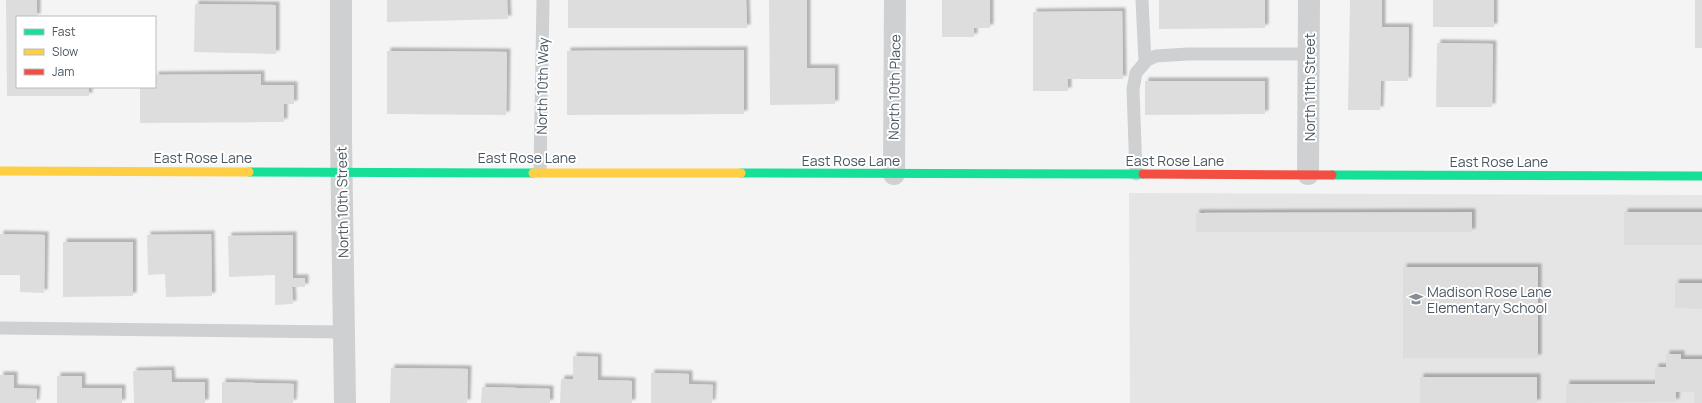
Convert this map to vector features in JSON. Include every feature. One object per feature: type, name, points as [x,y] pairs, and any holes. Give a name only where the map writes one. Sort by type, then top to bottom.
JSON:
[{"type":"street","name":"North 10th Street","points":[[341,0],[341,170],[345,403]]},
{"type":"street","name":"North 10th Place","points":[[894,174],[895,0]]},
{"type":"street","name":"North 11th Street","points":[[1308,174],[1309,0]]},
{"type":"street","name":"East Rose Lane","points":[[0,171],[341,170],[894,174],[1702,176]]},
{"type":"lane","name":"North 10th Way","points":[[540,171],[543,0]]},
{"type":"lane","points":[[1142,0],[1145,62]]},
{"type":"lane","points":[[1136,174],[1132,89],[1136,72],[1145,62],[1156,56],[1188,54],[1309,54]]},
{"type":"lane","points":[[0,328],[344,332]]},
{"type":"shaded area","name":"Madison Rose Lane Elementary School","points":[[1129,193],[1702,195],[1702,403],[1130,403]]},
{"type":"building","points":[[6,0],[37,0],[37,16],[16,16],[16,88],[89,88],[89,96],[7,96]]},
{"type":"building","points":[[387,0],[507,0],[508,19],[387,22]]},
{"type":"building","points":[[568,0],[746,0],[747,28],[568,28]]},
{"type":"building","points":[[769,0],[807,0],[807,68],[835,68],[835,104],[770,105]]},
{"type":"building","points":[[942,0],[990,0],[990,28],[974,28],[974,37],[942,37]]},
{"type":"building","points":[[1159,0],[1265,0],[1265,28],[1159,29]]},
{"type":"building","points":[[1350,0],[1382,0],[1382,27],[1409,27],[1408,81],[1381,81],[1380,110],[1348,110]]},
{"type":"building","points":[[1433,0],[1494,0],[1494,27],[1433,27]]},
{"type":"building","points":[[1695,0],[1702,0],[1702,48],[1695,48]]},
{"type":"building","points":[[195,4],[276,5],[276,54],[194,52]]},
{"type":"building","points":[[1122,11],[1123,79],[1068,79],[1068,91],[1033,91],[1033,12]]},
{"type":"building","points":[[1437,43],[1493,44],[1492,107],[1436,107]]},
{"type":"building","points":[[744,50],[744,114],[567,115],[567,51]]},
{"type":"building","points":[[387,51],[507,52],[506,115],[387,114]]},
{"type":"building","points":[[261,74],[261,85],[294,85],[294,104],[284,104],[284,122],[140,123],[140,88],[156,88],[156,75]]},
{"type":"building","points":[[1145,81],[1265,81],[1265,114],[1145,115]]},
{"type":"building","points":[[1472,212],[1472,232],[1196,232],[1196,213]]},
{"type":"building","points":[[1624,212],[1702,212],[1702,245],[1624,245]]},
{"type":"building","points":[[0,234],[45,235],[44,293],[20,292],[20,275],[0,275]]},
{"type":"building","points":[[211,234],[212,296],[166,297],[165,274],[148,275],[147,235]]},
{"type":"building","points":[[293,235],[293,278],[305,278],[305,287],[292,287],[293,304],[275,305],[275,275],[229,277],[228,236]]},
{"type":"building","points":[[63,242],[133,242],[133,296],[63,297]]},
{"type":"building","points":[[1403,267],[1538,267],[1538,358],[1403,358]]},
{"type":"building","points":[[1675,283],[1702,283],[1702,309],[1675,308]]},
{"type":"building","points":[[1666,354],[1681,354],[1681,359],[1702,359],[1702,403],[1694,403],[1694,392],[1676,392],[1676,402],[1566,403],[1566,384],[1655,384],[1655,367],[1666,367]]},
{"type":"building","points":[[573,356],[598,357],[598,380],[632,381],[632,403],[560,403],[561,379],[573,379]]},
{"type":"building","points":[[391,368],[468,369],[467,403],[390,403]]},
{"type":"building","points":[[171,370],[172,382],[205,382],[205,403],[134,403],[133,371]]},
{"type":"building","points":[[651,373],[689,374],[689,384],[713,385],[712,403],[651,403]]},
{"type":"building","points":[[0,375],[14,375],[14,388],[37,389],[36,403],[0,403]]},
{"type":"building","points":[[57,376],[82,376],[82,388],[122,388],[122,403],[57,403]]},
{"type":"building","points":[[1420,377],[1537,377],[1537,403],[1420,403]]},
{"type":"building","points":[[222,382],[294,384],[293,403],[222,403]]},
{"type":"building","points":[[482,387],[550,389],[550,403],[481,403]]},
{"type":"traffic: fast","points":[[249,172],[533,173]]},
{"type":"traffic: fast","points":[[741,173],[1143,174]]},
{"type":"traffic: fast","points":[[1332,175],[1702,176]]},
{"type":"traffic: slow","points":[[0,171],[249,172]]},
{"type":"traffic: slow","points":[[533,173],[741,173]]},
{"type":"traffic: jam","points":[[1143,174],[1332,175]]},
{"type":"place","name":"Madison Rose Lane Elementary School","points":[[1416,299]]}]
